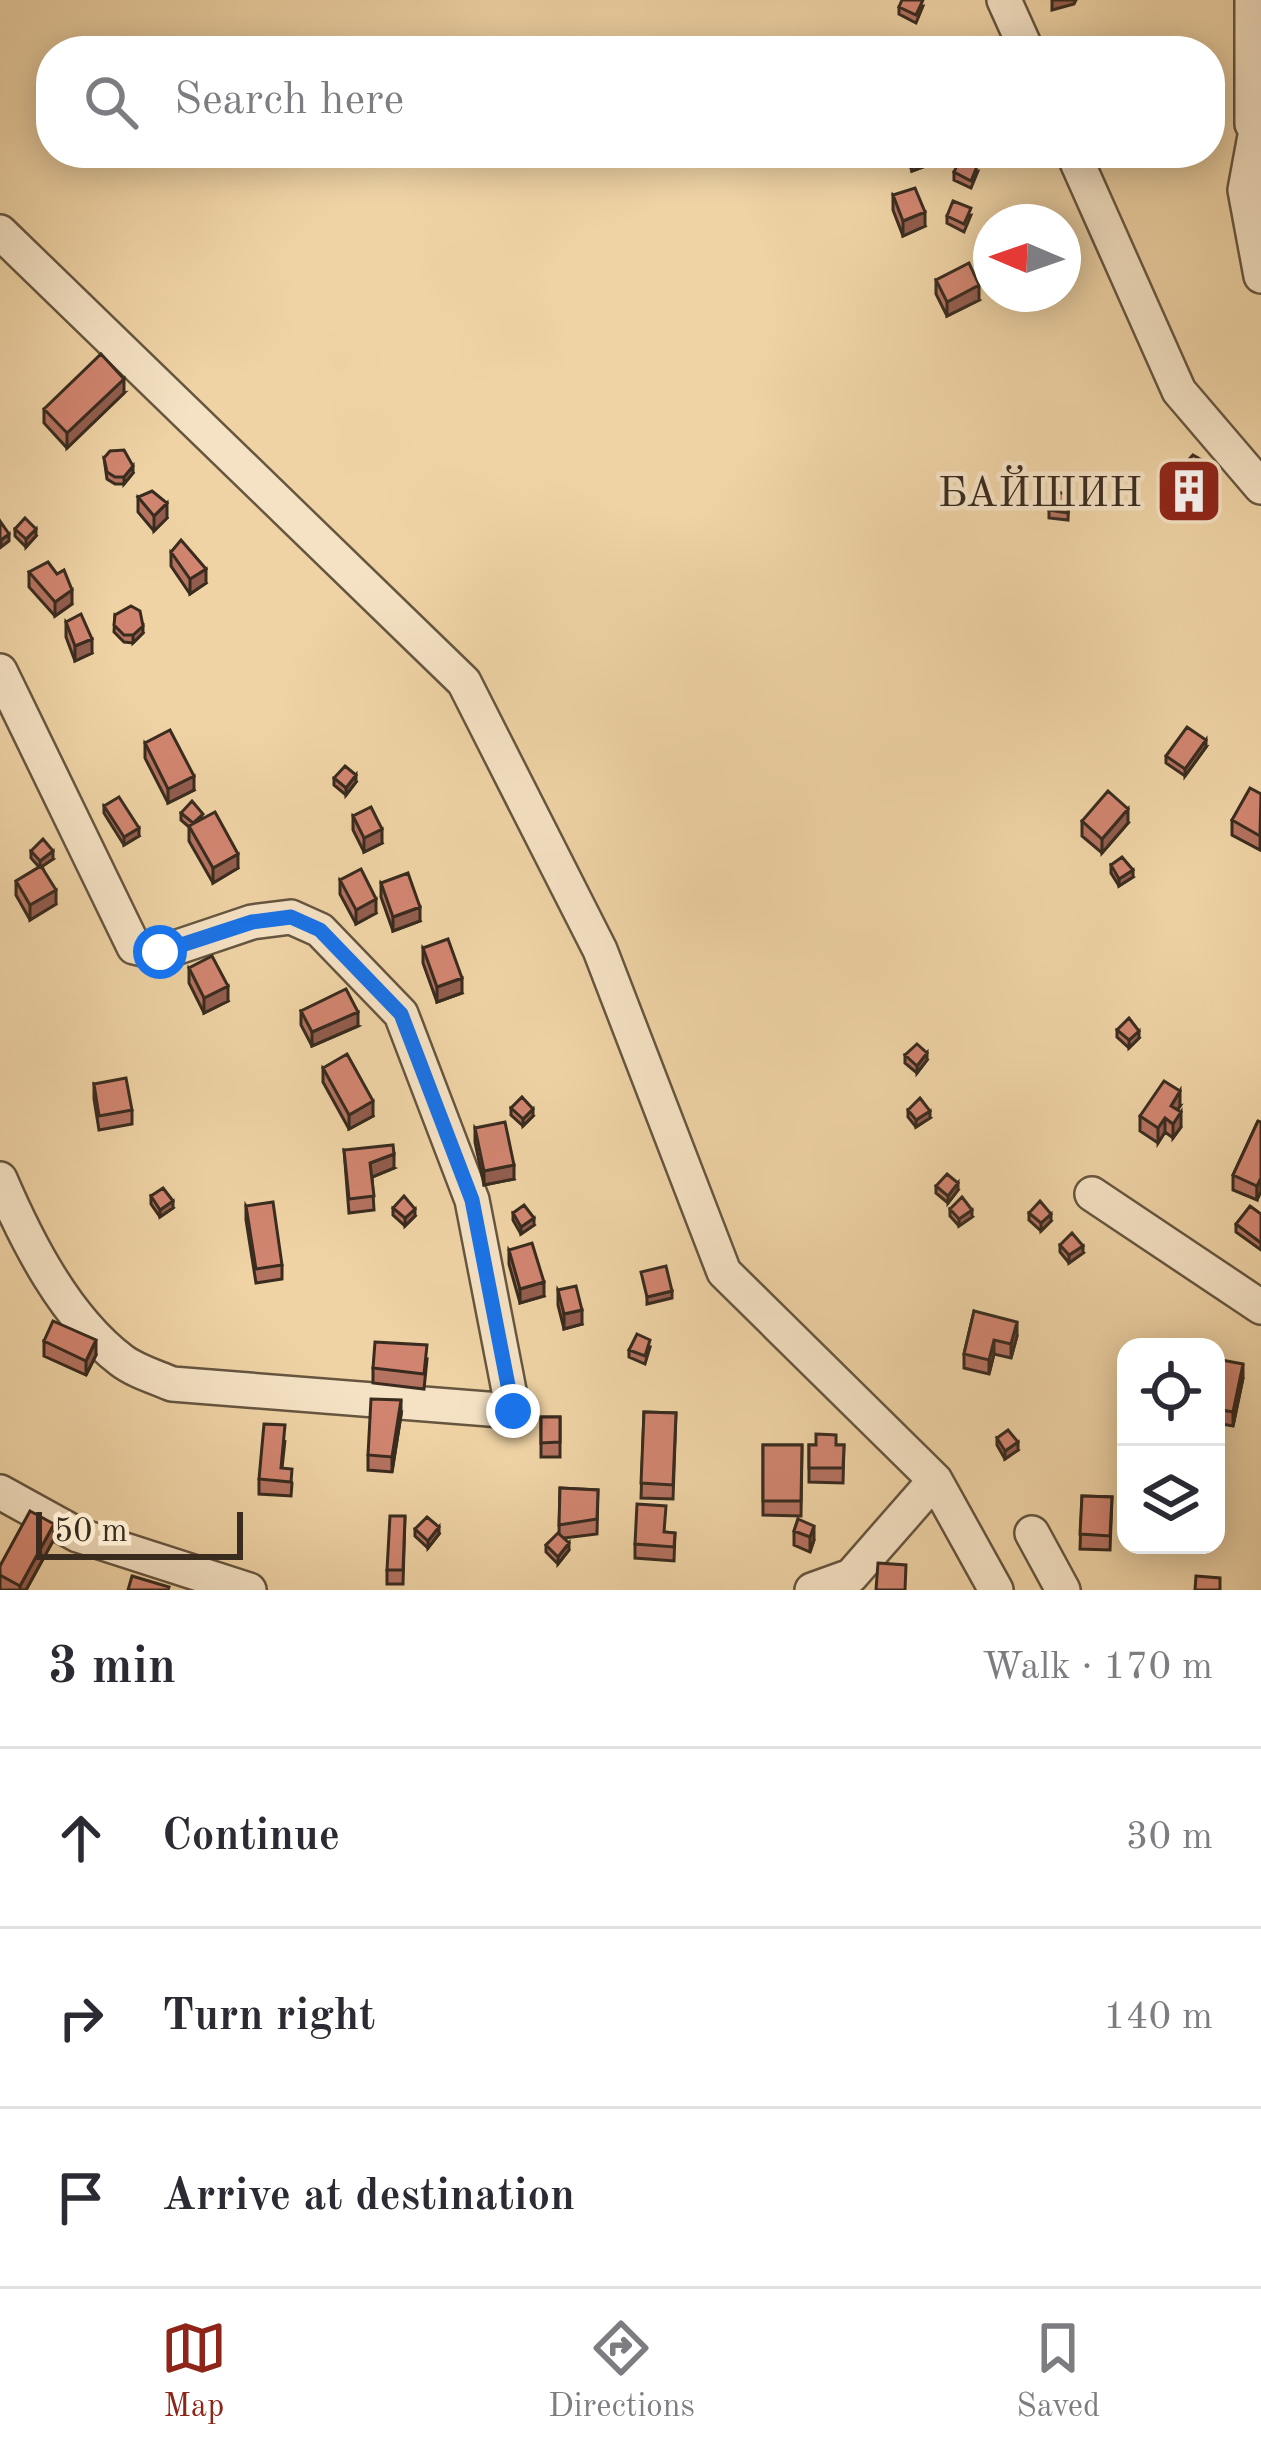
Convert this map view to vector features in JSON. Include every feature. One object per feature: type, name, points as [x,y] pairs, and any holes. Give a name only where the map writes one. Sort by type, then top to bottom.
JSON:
[{"type":"street","points":[[1004,0],[1020,36]]},
{"type":"street","points":[[1252,0],[1252,154]]},
{"type":"street","points":[[1261,103],[1245,190],[1261,276]]},
{"type":"street","points":[[1080,168],[1180,392],[1261,487]]},
{"type":"street","points":[[0,232],[464,682],[599,950],[724,1272],[935,1480],[996,1590]]},
{"type":"street","points":[[0,670],[134,947],[160,952],[252,922],[291,917],[320,930],[401,1014],[472,1200],[513,1411],[172,1384],[123,1362],[86,1328],[22,1230],[0,1179]]},
{"type":"street","points":[[1091,1194],[1261,1307]]},
{"type":"street","points":[[812,1590],[851,1576],[935,1480]]},
{"type":"street","points":[[0,1492],[78,1535],[249,1590]]},
{"type":"street","points":[[1032,1533],[1063,1590]]},
{"type":"building","points":[[902,0],[923,0],[916,15],[899,7]]},
{"type":"building","points":[[956,168],[976,168],[971,181],[954,172]]},
{"type":"building","points":[[915,188],[925,212],[903,221],[893,195]]},
{"type":"building","points":[[953,201],[971,208],[964,224],[947,216]]},
{"type":"building","points":[[969,263],[973,272],[973,288],[947,302],[936,280]]},
{"type":"building","points":[[101,354],[124,379],[67,433],[44,409]]},
{"type":"building","points":[[124,450],[133,466],[124,477],[115,477],[107,472],[104,458],[110,451]]},
{"type":"building","points":[[1193,455],[1214,467],[1186,497],[1165,486]]},
{"type":"building","points":[[152,491],[167,503],[154,516],[138,497]]},
{"type":"building","points":[[1054,491],[1069,495],[1068,513],[1049,510]]},
{"type":"building","points":[[25,518],[36,529],[26,539],[15,529]]},
{"type":"building","points":[[181,540],[206,569],[190,579],[171,552]]},
{"type":"building","points":[[48,562],[57,574],[64,570],[72,590],[55,602],[29,572]]},
{"type":"building","points":[[131,606],[140,611],[143,626],[133,635],[124,635],[114,625],[115,615]]},
{"type":"building","points":[[81,614],[92,639],[75,646],[66,622]]},
{"type":"building","points":[[1187,727],[1206,740],[1185,769],[1166,756]]},
{"type":"building","points":[[170,730],[194,776],[168,789],[145,743]]},
{"type":"building","points":[[345,766],[356,775],[346,788],[334,778]]},
{"type":"building","points":[[1250,788],[1261,794],[1260,836],[1232,820]]},
{"type":"building","points":[[1108,791],[1128,809],[1102,839],[1082,821]]},
{"type":"building","points":[[119,797],[139,828],[124,837],[104,806]]},
{"type":"building","points":[[192,801],[203,814],[193,823],[181,813]]},
{"type":"building","points":[[371,807],[382,829],[364,838],[353,816]]},
{"type":"building","points":[[215,812],[238,854],[213,868],[189,826]]},
{"type":"building","points":[[43,839],[53,851],[40,861],[31,851]]},
{"type":"building","points":[[1122,857],[1133,870],[1119,879],[1111,865]]},
{"type":"building","points":[[41,866],[56,890],[30,905],[16,881]]},
{"type":"building","points":[[361,869],[376,899],[356,910],[340,880]]},
{"type":"building","points":[[408,873],[420,907],[393,917],[381,883]]},
{"type":"building","points":[[448,939],[462,978],[437,987],[423,948]]},
{"type":"building","points":[[212,956],[228,986],[204,998],[189,968]]},
{"type":"building","points":[[346,989],[358,1012],[312,1032],[301,1011]]},
{"type":"building","points":[[1129,1018],[1139,1031],[1129,1040],[1117,1030]]},
{"type":"building","points":[[917,1044],[927,1053],[917,1066],[905,1055]]},
{"type":"building","points":[[347,1054],[373,1101],[349,1115],[323,1068]]},
{"type":"building","points":[[126,1078],[132,1110],[99,1116],[94,1084]]},
{"type":"building","points":[[1164,1081],[1180,1091],[1171,1106],[1181,1112],[1173,1124],[1165,1118],[1158,1128],[1140,1116]]},
{"type":"building","points":[[522,1097],[533,1109],[523,1119],[511,1108]]},
{"type":"building","points":[[920,1098],[930,1111],[916,1120],[908,1110]]},
{"type":"building","points":[[1258,1121],[1261,1178],[1257,1186],[1233,1175]]},
{"type":"building","points":[[505,1122],[514,1165],[484,1171],[475,1128]]},
{"type":"building","points":[[393,1145],[394,1154],[370,1163],[374,1196],[349,1199],[344,1150]]},
{"type":"building","points":[[947,1174],[958,1183],[948,1196],[936,1186]]},
{"type":"building","points":[[163,1188],[173,1201],[160,1210],[151,1196]]},
{"type":"building","points":[[404,1196],[415,1209],[405,1218],[393,1208]]},
{"type":"building","points":[[962,1197],[972,1210],[959,1219],[950,1209]]},
{"type":"building","points":[[1040,1201],[1051,1214],[1041,1223],[1029,1213]]},
{"type":"building","points":[[273,1202],[282,1265],[256,1269],[246,1206]]},
{"type":"building","points":[[524,1205],[534,1218],[521,1227],[513,1213]]},
{"type":"building","points":[[1250,1206],[1261,1214],[1261,1243],[1236,1224]]},
{"type":"building","points":[[1072,1233],[1083,1246],[1069,1255],[1060,1245]]},
{"type":"building","points":[[532,1243],[544,1282],[520,1289],[509,1250]]},
{"type":"building","points":[[666,1266],[672,1291],[647,1297],[641,1272]]},
{"type":"building","points":[[576,1286],[582,1310],[564,1314],[558,1290]]},
{"type":"building","points":[[974,1311],[1017,1322],[1011,1344],[994,1340],[989,1360],[964,1354]]},
{"type":"building","points":[[53,1321],[96,1340],[86,1361],[44,1341]]},
{"type":"building","points":[[637,1334],[650,1340],[645,1356],[629,1350]]},
{"type":"building","points":[[375,1342],[427,1345],[424,1374],[373,1368]]},
{"type":"building","points":[[1225,1361],[1243,1364],[1233,1412],[1225,1411]]},
{"type":"building","points":[[371,1399],[401,1400],[392,1457],[368,1455]]},
{"type":"building","points":[[644,1412],[676,1413],[673,1485],[641,1483]]},
{"type":"building","points":[[541,1417],[560,1417],[560,1442],[541,1443]]},
{"type":"building","points":[[264,1424],[285,1425],[281,1468],[292,1469],[291,1482],[259,1479]]},
{"type":"building","points":[[1008,1430],[1018,1442],[1005,1451],[997,1438]]},
{"type":"building","points":[[816,1434],[836,1435],[836,1445],[844,1445],[843,1468],[809,1468],[809,1445],[816,1445]]},
{"type":"building","points":[[763,1445],[802,1445],[801,1501],[763,1501]]},
{"type":"building","points":[[560,1488],[598,1490],[597,1519],[559,1525]]},
{"type":"building","points":[[1082,1496],[1112,1497],[1110,1536],[1080,1534]]},
{"type":"building","points":[[637,1504],[666,1506],[664,1532],[675,1533],[674,1547],[635,1544]]},
{"type":"building","points":[[30,1511],[54,1524],[20,1586],[0,1575],[0,1566]]},
{"type":"building","points":[[390,1516],[405,1516],[403,1570],[387,1570]]},
{"type":"building","points":[[427,1517],[439,1527],[428,1541],[415,1529]]},
{"type":"building","points":[[798,1519],[814,1526],[810,1537],[794,1531]]},
{"type":"building","points":[[558,1533],[569,1543],[558,1557],[546,1545]]},
{"type":"building","points":[[878,1563],[906,1565],[905,1590],[876,1590]]},
{"type":"building","points":[[132,1576],[169,1587],[168,1590],[128,1590]]},
{"type":"building","points":[[1196,1576],[1220,1578],[1220,1590],[1195,1590]]},
{"type":"place","name":"БАЙШИН","points":[[1189,491]]},
{"type":"route","points":[[160,952],[252,922],[291,917],[320,930],[401,1014],[472,1200],[513,1411]]}]
